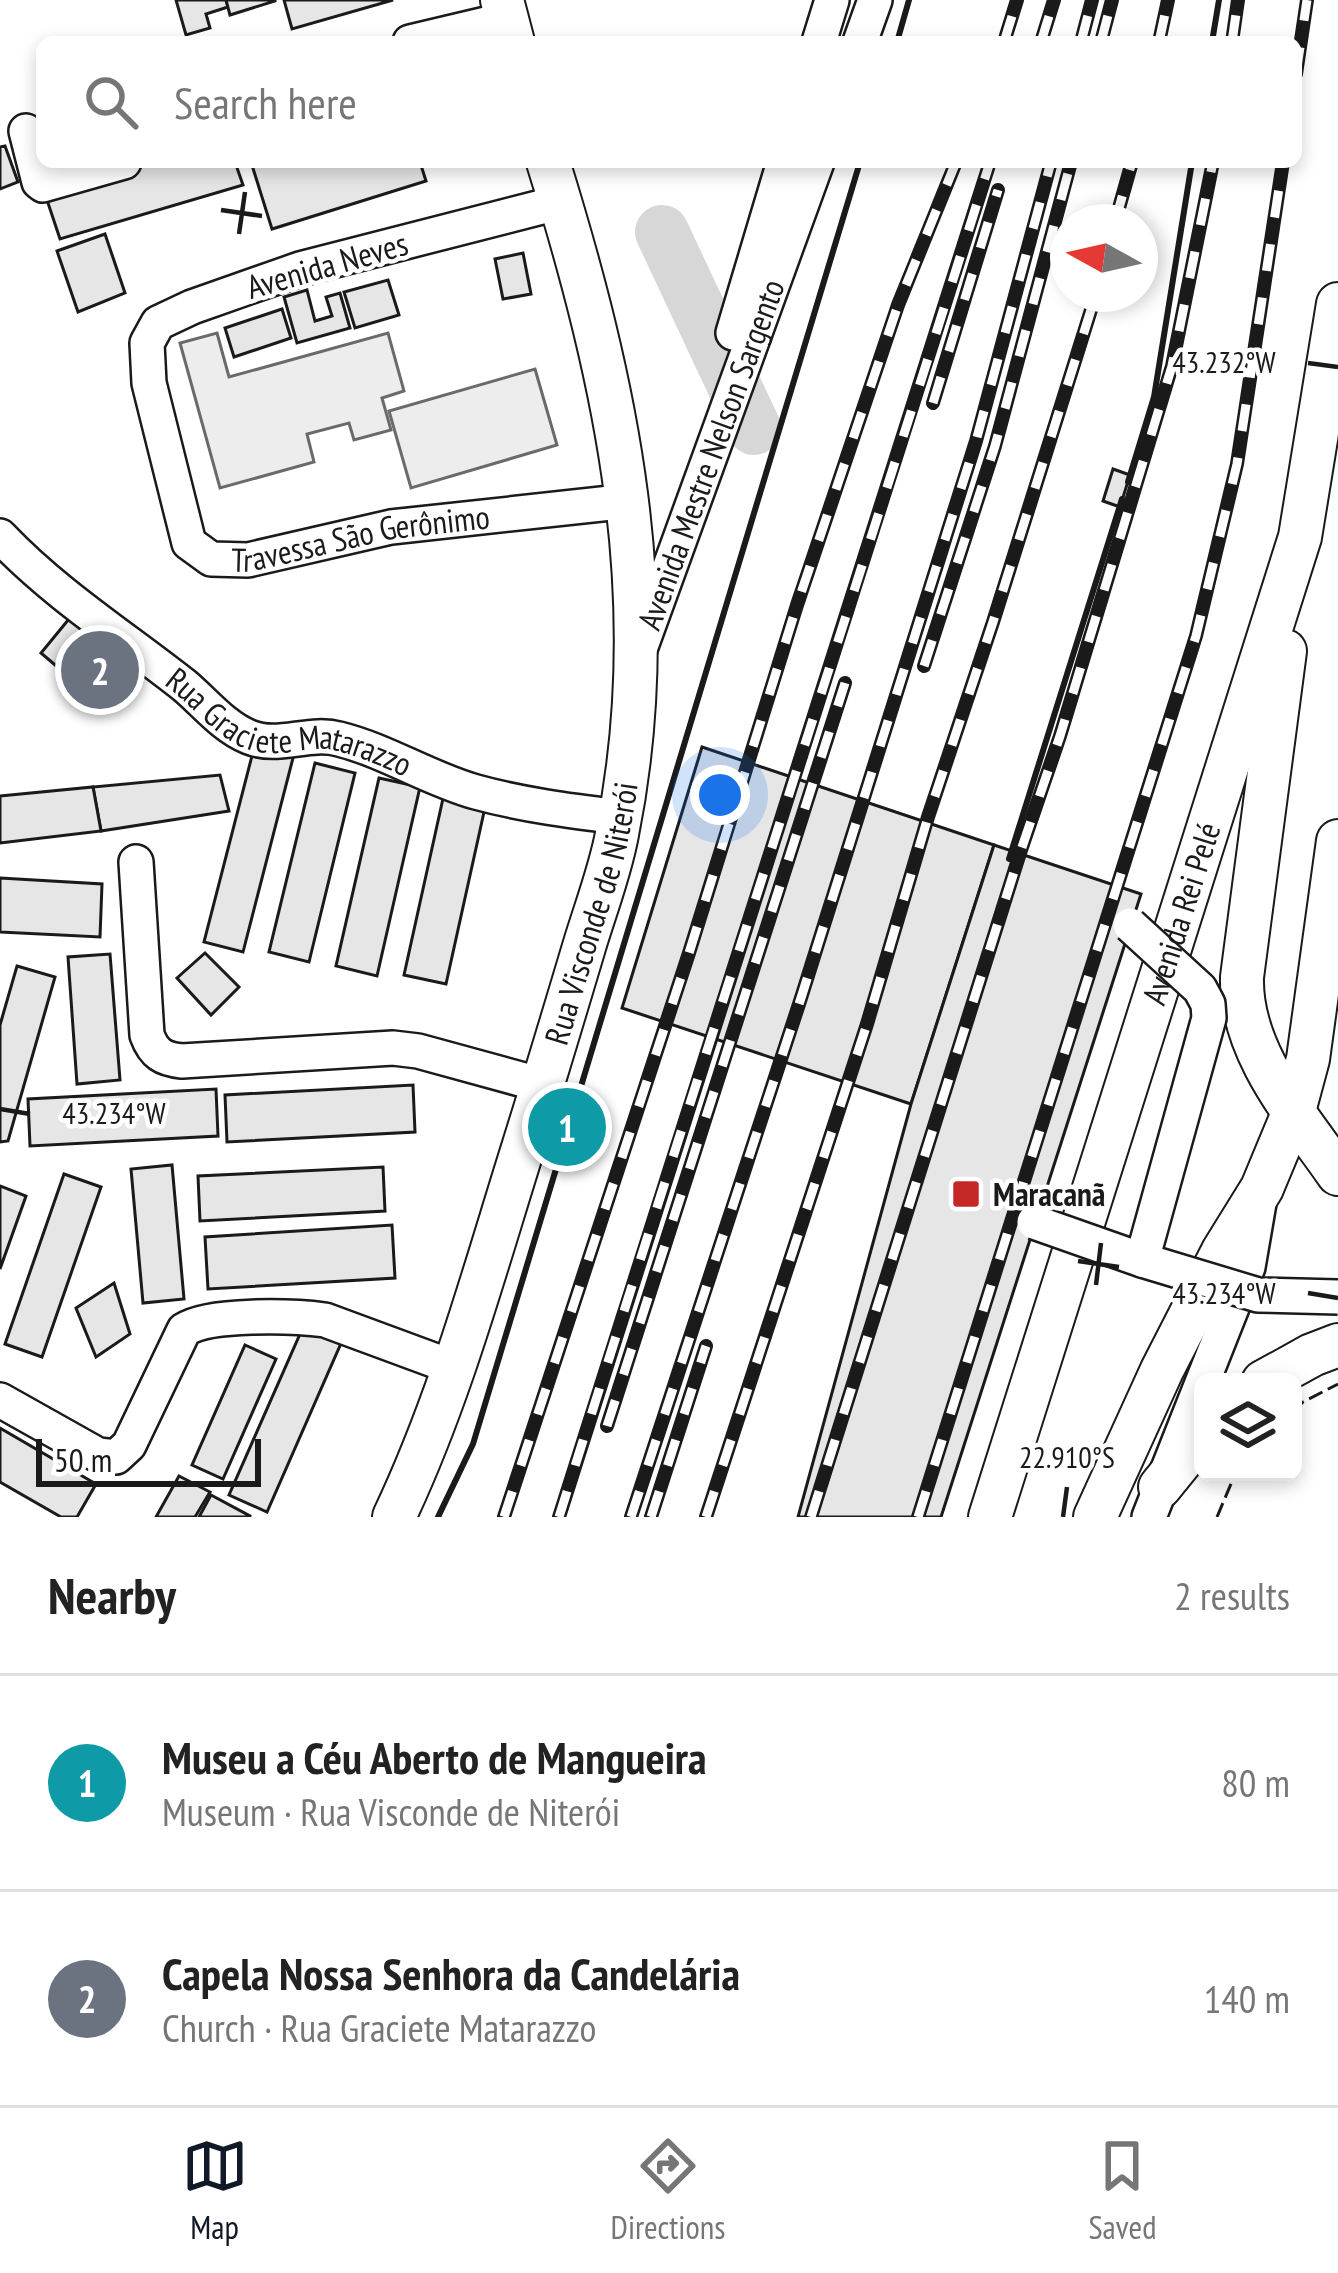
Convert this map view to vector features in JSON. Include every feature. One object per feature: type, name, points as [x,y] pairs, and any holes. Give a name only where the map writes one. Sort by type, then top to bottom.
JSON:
[{"type":"main road","name":"Rua Visconde de Niterói","points":[[394,1517],[454,1368],[620,818],[636,662],[629,501],[602,358],[555,182]]},
{"type":"main road","name":"Avenida Rei Pelé","points":[[991,1517],[1300,537],[1338,304]]},
{"type":"main road","points":[[1300,537],[1241,997],[1257,1049],[1338,1174]]},
{"type":"main road","points":[[1095,1517],[1162,1370],[1223,1251],[1262,1188],[1294,1111],[1316,1010],[1338,841]]},
{"type":"main road","points":[[1279,1373],[1338,1345]]},
{"type":"main road","points":[[1155,1502],[1194,1447]]},
{"type":"street","points":[[821,36],[832,0]]},
{"type":"street","points":[[862,36],[875,0]]},
{"type":"street","points":[[436,36],[507,20]]},
{"type":"street","points":[[23,132],[43,185],[103,168]]},
{"type":"street","name":"Avenida Mestre Nelson Sargento","points":[[636,662],[782,168]]},
{"type":"street","name":"Avenida Mestre Nelson Sargento","points":[[636,662],[815,168]]},
{"type":"street","name":"Avenida Neves","points":[[149,383],[146,343],[158,322],[555,182]]},
{"type":"street","name":"Travessa São Gerônimo","points":[[149,383],[189,543],[211,559],[248,560],[391,527],[629,501]]},
{"type":"street","name":"Rua Graciete Matarazzo","points":[[0,536],[90,615],[254,740],[331,737],[473,791],[620,818]]},
{"type":"street","points":[[136,862],[147,1035],[160,1056],[182,1061],[393,1048],[542,1085]]},
{"type":"street","points":[[1130,925],[1200,989],[1209,1018],[1142,1260]]},
{"type":"street","points":[[1155,1502],[1248,1267],[1262,1188]]},
{"type":"street","points":[[1034,1222],[1258,1295],[1338,1297]]},
{"type":"street","points":[[0,1400],[98,1455],[116,1456],[129,1445],[184,1330],[213,1319],[325,1320],[454,1368]]},
{"type":"shaded area","points":[[217,333],[229,377],[388,333],[404,391],[382,398],[391,430],[354,440],[349,423],[307,434],[314,462],[220,488],[180,343]]},
{"type":"shaded area","points":[[535,369],[557,445],[411,488],[389,411]]},
{"type":"building","points":[[176,0],[226,0],[228,7],[206,14],[210,28],[186,35]]},
{"type":"building","points":[[226,0],[275,0],[275,1],[230,15]]},
{"type":"building","points":[[284,0],[393,0],[292,29]]},
{"type":"building","points":[[5,146],[18,182],[0,189],[0,147]]},
{"type":"building","points":[[135,168],[237,168],[243,185],[60,239],[46,197]]},
{"type":"building","points":[[253,168],[422,168],[426,181],[272,229]]},
{"type":"building","points":[[105,234],[125,293],[78,312],[57,251]]},
{"type":"building","points":[[523,253],[531,294],[503,299],[495,259]]},
{"type":"building","points":[[388,280],[399,315],[355,328],[344,292]]},
{"type":"building","points":[[307,290],[315,321],[332,316],[326,297],[340,293],[350,328],[297,343],[284,297]]},
{"type":"building","points":[[282,309],[291,338],[234,357],[225,328]]},
{"type":"building","points":[[1113,469],[1130,475],[1120,507],[1103,501]]},
{"type":"building","points":[[78,608],[111,636],[74,681],[41,653]]},
{"type":"building","points":[[106,639],[129,656],[95,702],[71,684]]},
{"type":"building","points":[[702,747],[994,845],[911,1104],[622,1008]]},
{"type":"building","points":[[254,748],[293,758],[243,952],[204,942]]},
{"type":"building","points":[[315,763],[355,773],[309,962],[269,952]]},
{"type":"building","points":[[220,775],[229,811],[101,831],[93,787]]},
{"type":"building","points":[[379,778],[420,787],[377,976],[336,966]]},
{"type":"building","points":[[93,787],[101,831],[0,843],[0,796]]},
{"type":"building","points":[[444,794],[486,803],[446,984],[404,975]]},
{"type":"building","name":"Maracanã","points":[[994,845],[1141,894],[941,1517],[798,1517],[911,1104]]},
{"type":"building","points":[[0,878],[102,884],[100,937],[0,932]]},
{"type":"building","points":[[205,953],[239,987],[211,1015],[177,978]]},
{"type":"building","points":[[110,954],[120,1080],[77,1084],[68,957]]},
{"type":"building","points":[[17,966],[55,977],[8,1141],[0,1142],[0,1025]]},
{"type":"building","points":[[413,1085],[415,1132],[227,1142],[225,1095]]},
{"type":"building","points":[[216,1089],[218,1136],[30,1146],[28,1099]]},
{"type":"building","points":[[172,1165],[184,1299],[143,1303],[131,1169]]},
{"type":"building","points":[[383,1167],[385,1211],[200,1221],[198,1176]]},
{"type":"building","points":[[64,1174],[101,1187],[42,1357],[5,1344]]},
{"type":"building","points":[[0,1186],[26,1196],[0,1269]]},
{"type":"building","points":[[392,1225],[395,1278],[208,1289],[205,1237]]},
{"type":"building","points":[[114,1283],[130,1334],[96,1357],[76,1308]]},
{"type":"building","points":[[304,1325],[342,1341],[267,1512],[229,1495]]},
{"type":"building","points":[[245,1345],[276,1359],[223,1479],[192,1465]]},
{"type":"building","points":[[0,1428],[96,1484],[77,1517],[61,1517],[0,1482]]},
{"type":"building","points":[[179,1476],[210,1492],[195,1517],[156,1517]]},
{"type":"building","points":[[211,1495],[250,1516],[250,1517],[199,1517]]},
{"type":"waterway","points":[[662,232],[754,428]]},
{"type":"railway","points":[[1006,36],[1017,0]]},
{"type":"railway","points":[[1043,36],[1054,0]]},
{"type":"railway","points":[[1083,36],[1092,0]]},
{"type":"railway","points":[[1103,36],[1112,0]]},
{"type":"railway","points":[[1160,36],[1168,0]]},
{"type":"railway","points":[[1233,36],[1238,0]]},
{"type":"railway","points":[[1302,36],[1307,0]]},
{"type":"railway","points":[[504,1517],[689,953],[797,605],[898,305],[954,168]]},
{"type":"railway","points":[[559,1517],[988,168]]},
{"type":"railway","points":[[631,1517],[976,441],[1049,168]]},
{"type":"railway","points":[[924,666],[995,446],[1069,168]]},
{"type":"railway","points":[[1120,204],[1130,168]]},
{"type":"railway","points":[[811,1517],[1060,736],[1172,366],[1212,168]]},
{"type":"railway","points":[[918,1517],[1196,636],[1237,464],[1282,168]]},
{"type":"railway","points":[[933,403],[998,190]]},
{"type":"railway","points":[[706,1517],[1090,312]]},
{"type":"railway","points":[[607,1426],[845,683]]},
{"type":"railway","points":[[651,1517],[706,1346]]},
{"type":"fence","points":[[1302,1403],[1338,1384]]},
{"type":"fence","points":[[1217,1517],[1232,1481]]},
{"type":"wall","points":[[899,36],[909,0]]},
{"type":"wall","points":[[1213,36],[1219,0]]},
{"type":"wall","points":[[438,1517],[473,1444],[858,168]]},
{"type":"wall","points":[[1128,482],[1154,397],[1191,168]]},
{"type":"wall","points":[[1009,859],[1122,499]]},
{"type":"place","name":"Capela Nossa Senhora da Candelária","points":[[100,670]]},
{"type":"place","name":"Museu a Céu Aberto de Mangueira","points":[[567,1127]]},
{"type":"place","name":"Maracanã","points":[[966,1194]]}]
